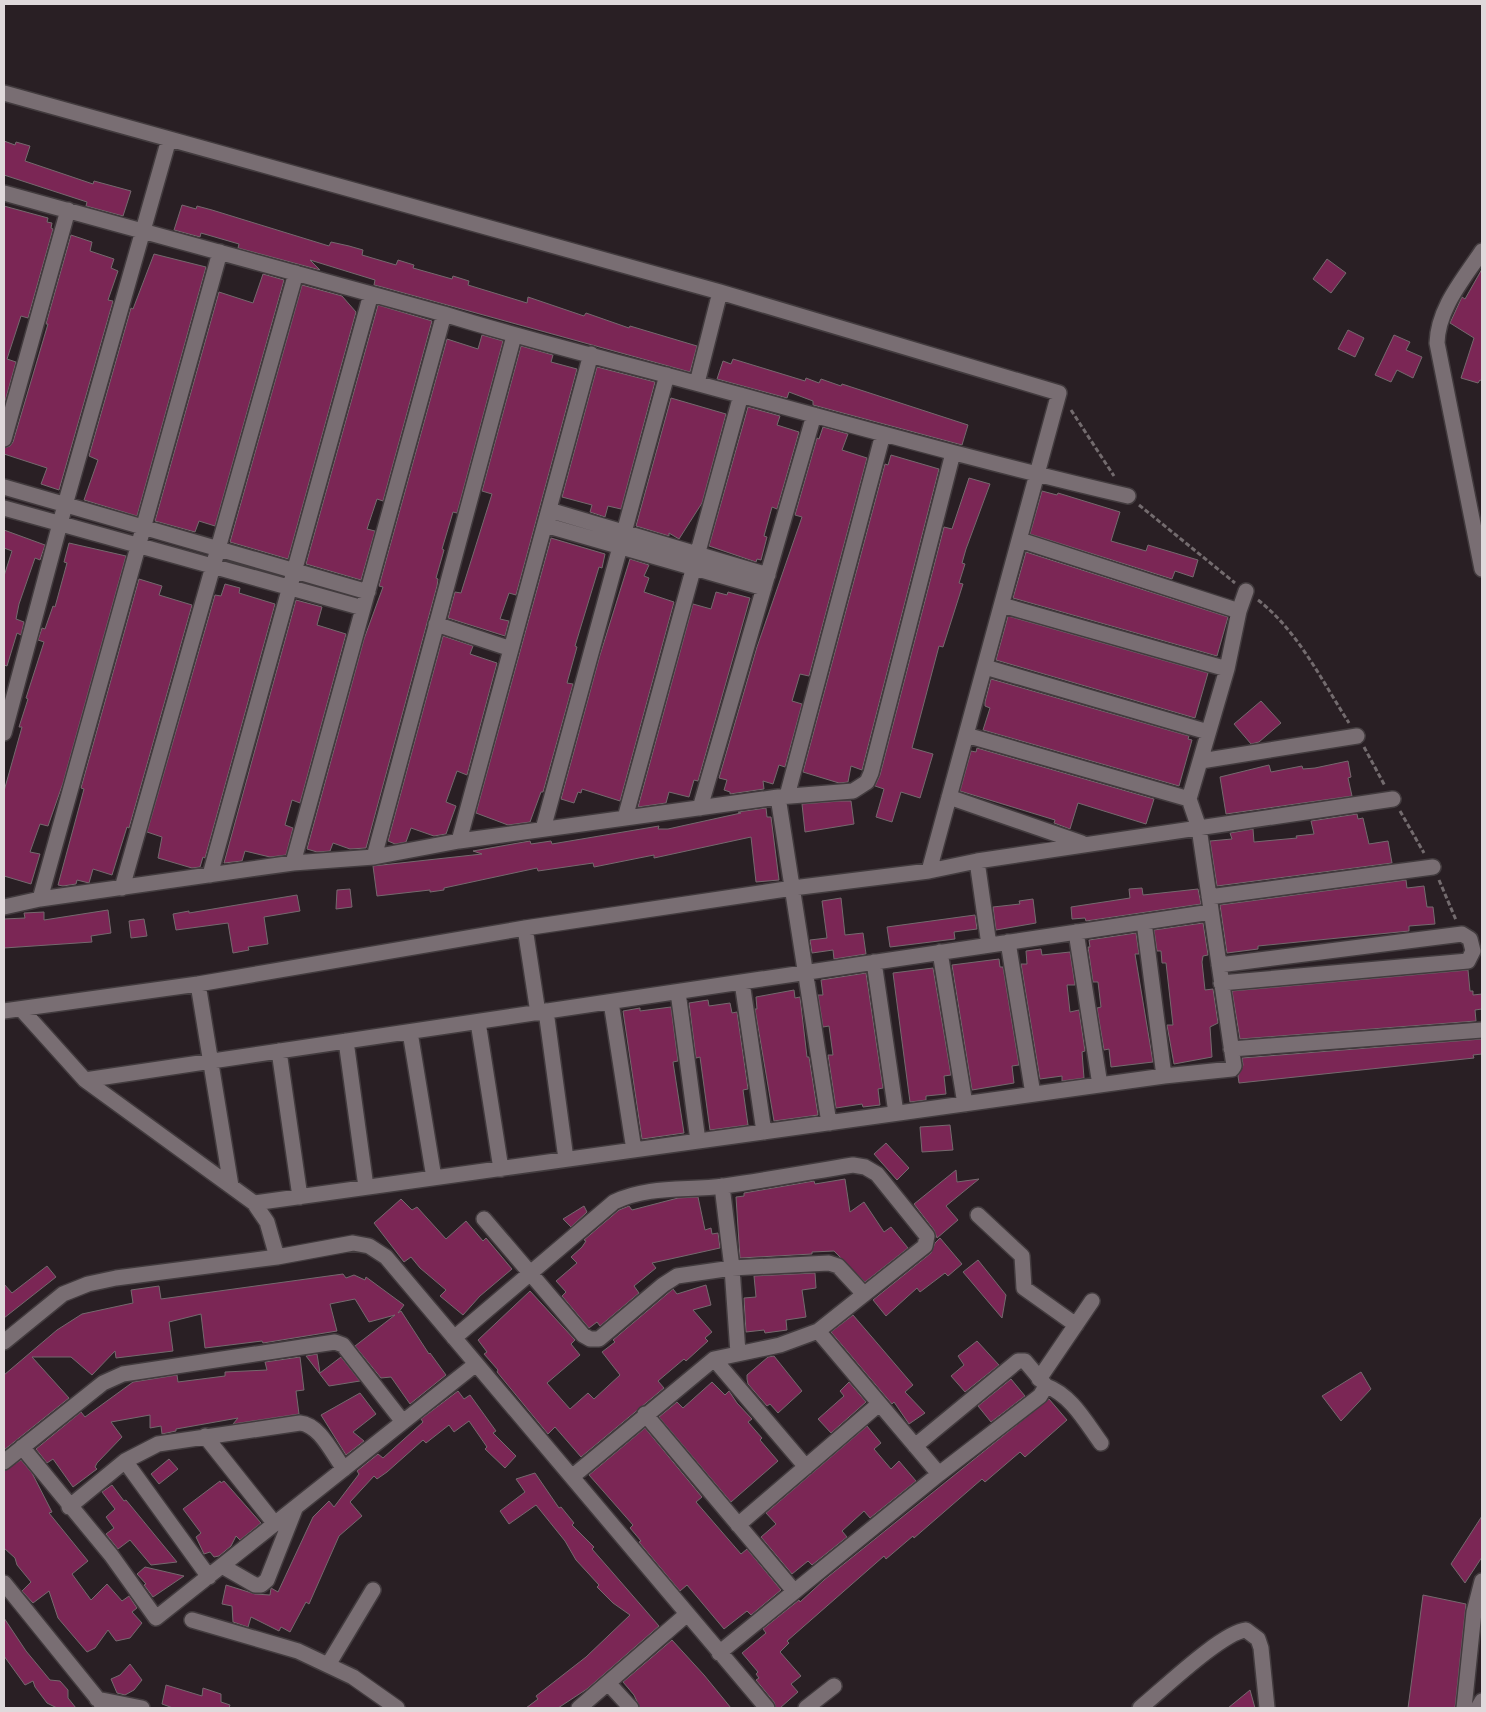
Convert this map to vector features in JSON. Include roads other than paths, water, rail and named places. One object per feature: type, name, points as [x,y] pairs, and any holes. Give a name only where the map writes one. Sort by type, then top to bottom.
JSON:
[{"type":"street","points":[[4,93],[720,292],[1059,393],[929,871]]},
{"type":"street","points":[[4,733],[65,505],[169,139]]},
{"type":"street","points":[[4,193],[444,314],[514,336],[591,354],[953,453],[1128,496]]},
{"type":"street","points":[[4,440],[68,210]]},
{"type":"street","points":[[40,899],[220,252]]},
{"type":"street","points":[[1482,252],[1445,309],[1438,326],[1437,343],[1482,570]]},
{"type":"street","points":[[122,888],[296,273]]},
{"type":"street","points":[[697,383],[720,292]]},
{"type":"street","points":[[210,875],[371,294]]},
{"type":"street","points":[[293,864],[444,314]]},
{"type":"street","points":[[374,856],[514,336]]},
{"type":"street","points":[[459,841],[591,354]]},
{"type":"street","points":[[543,829],[667,375]]},
{"type":"street","points":[[624,818],[740,395]]},
{"type":"street","points":[[700,808],[814,415]]},
{"type":"street","points":[[829,1123],[792,888],[783,796],[883,434]]},
{"type":"street","points":[[4,907],[40,899],[293,864],[374,856],[459,841],[783,796],[853,791],[867,782],[953,453]]},
{"type":"street","points":[[4,487],[368,592]]},
{"type":"street","points":[[4,508],[363,608]]},
{"type":"street","points":[[549,510],[624,532],[695,561],[766,582]]},
{"type":"street","points":[[544,526],[620,548],[695,561]]},
{"type":"street","points":[[1020,540],[1239,611]]},
{"type":"street","points":[[254,1203],[1164,1076],[1232,1069],[1234,1066],[1198,828],[1189,799],[1227,669],[1239,611],[1246,591]]},
{"type":"street","points":[[1002,605],[1227,669]]},
{"type":"street","points":[[436,624],[511,648]]},
{"type":"street","points":[[985,667],[1208,732]]},
{"type":"street","points":[[966,734],[1189,799]]},
{"type":"street","points":[[1201,761],[1357,736]]},
{"type":"street","points":[[949,797],[1086,845]]},
{"type":"street","points":[[4,1011],[198,984],[525,928],[792,888],[929,871],[977,861],[1393,799]]},
{"type":"street","points":[[977,861],[989,945]]},
{"type":"street","points":[[85,1080],[1144,922],[1210,905],[1433,867]]},
{"type":"street","points":[[1144,922],[1164,1076]]},
{"type":"street","points":[[525,928],[542,1012],[566,1159]]},
{"type":"street","points":[[1076,932],[1100,1085]]},
{"type":"street","points":[[1219,964],[1462,934],[1470,939],[1473,951],[1468,962],[1221,983]]},
{"type":"street","points":[[1008,942],[1033,1094]]},
{"type":"street","points":[[940,952],[965,1104]]},
{"type":"street","points":[[874,962],[896,1113]]},
{"type":"street","points":[[742,982],[764,1132]]},
{"type":"street","points":[[198,984],[213,1061],[232,1186]]},
{"type":"street","points":[[678,992],[698,1141]]},
{"type":"street","points":[[610,1002],[634,1150]]},
{"type":"street","points":[[22,1010],[85,1080],[254,1203],[267,1222],[277,1257]]},
{"type":"street","points":[[478,1022],[501,1169]]},
{"type":"street","points":[[1231,1049],[1482,1030]]},
{"type":"street","points":[[410,1032],[434,1178]]},
{"type":"street","points":[[346,1041],[366,1187]]},
{"type":"street","points":[[279,1051],[300,1197]]},
{"type":"street","points":[[454,1338],[614,1202],[629,1194],[722,1186],[853,1165],[865,1167],[877,1174],[927,1236],[927,1242],[818,1331],[780,1345],[714,1359],[645,1414],[573,1476]]},
{"type":"street","points":[[722,1186],[732,1268],[738,1353]]},
{"type":"street","points":[[978,1215],[1022,1256],[1024,1288],[1076,1324]]},
{"type":"street","points":[[484,1219],[532,1272],[583,1335],[590,1339],[599,1339],[663,1284],[677,1276],[732,1268],[828,1263],[838,1266],[863,1293]]},
{"type":"street","points":[[4,1342],[63,1294],[88,1284],[116,1278],[277,1257],[353,1242],[369,1246],[386,1256],[573,1476],[686,1615],[766,1708]]},
{"type":"street","points":[[719,1653],[939,1474],[1040,1396],[1042,1382],[1076,1324],[1092,1301]]},
{"type":"street","points":[[818,1331],[939,1474]]},
{"type":"street","points":[[4,1462],[102,1382],[123,1374],[335,1342],[343,1345],[403,1422]]},
{"type":"street","points":[[714,1359],[806,1467]]},
{"type":"street","points":[[915,1446],[1013,1364],[1025,1361],[1042,1382],[1067,1397],[1101,1443]]},
{"type":"street","points":[[22,1447],[69,1507],[111,1556],[156,1618],[476,1364]]},
{"type":"street","points":[[738,1525],[879,1404]]},
{"type":"street","points":[[645,1414],[794,1591]]},
{"type":"street","points":[[69,1507],[125,1461],[158,1444],[205,1436],[300,1423],[308,1424],[315,1429],[344,1469]]},
{"type":"street","points":[[205,1436],[275,1524]]},
{"type":"street","points":[[125,1461],[209,1577]]},
{"type":"street","points":[[222,1566],[255,1585],[261,1585],[267,1580],[296,1508]]},
{"type":"street","points":[[1464,1708],[1474,1612],[1482,1581]]},
{"type":"street","points":[[4,1583],[9,1599],[101,1704],[142,1708]]},
{"type":"street","points":[[328,1665],[373,1590]]},
{"type":"street","points":[[579,1708],[609,1684],[686,1615]]},
{"type":"street","points":[[192,1620],[298,1650],[353,1677],[398,1708]]},
{"type":"street","points":[[1140,1708],[1219,1642],[1241,1630],[1246,1630],[1258,1639],[1261,1648],[1267,1708]]},
{"type":"street","points":[[609,1684],[631,1708]]},
{"type":"street","points":[[806,1708],[834,1686]]},
{"type":"street","points":[[1478,1708],[1482,1701]]}]
